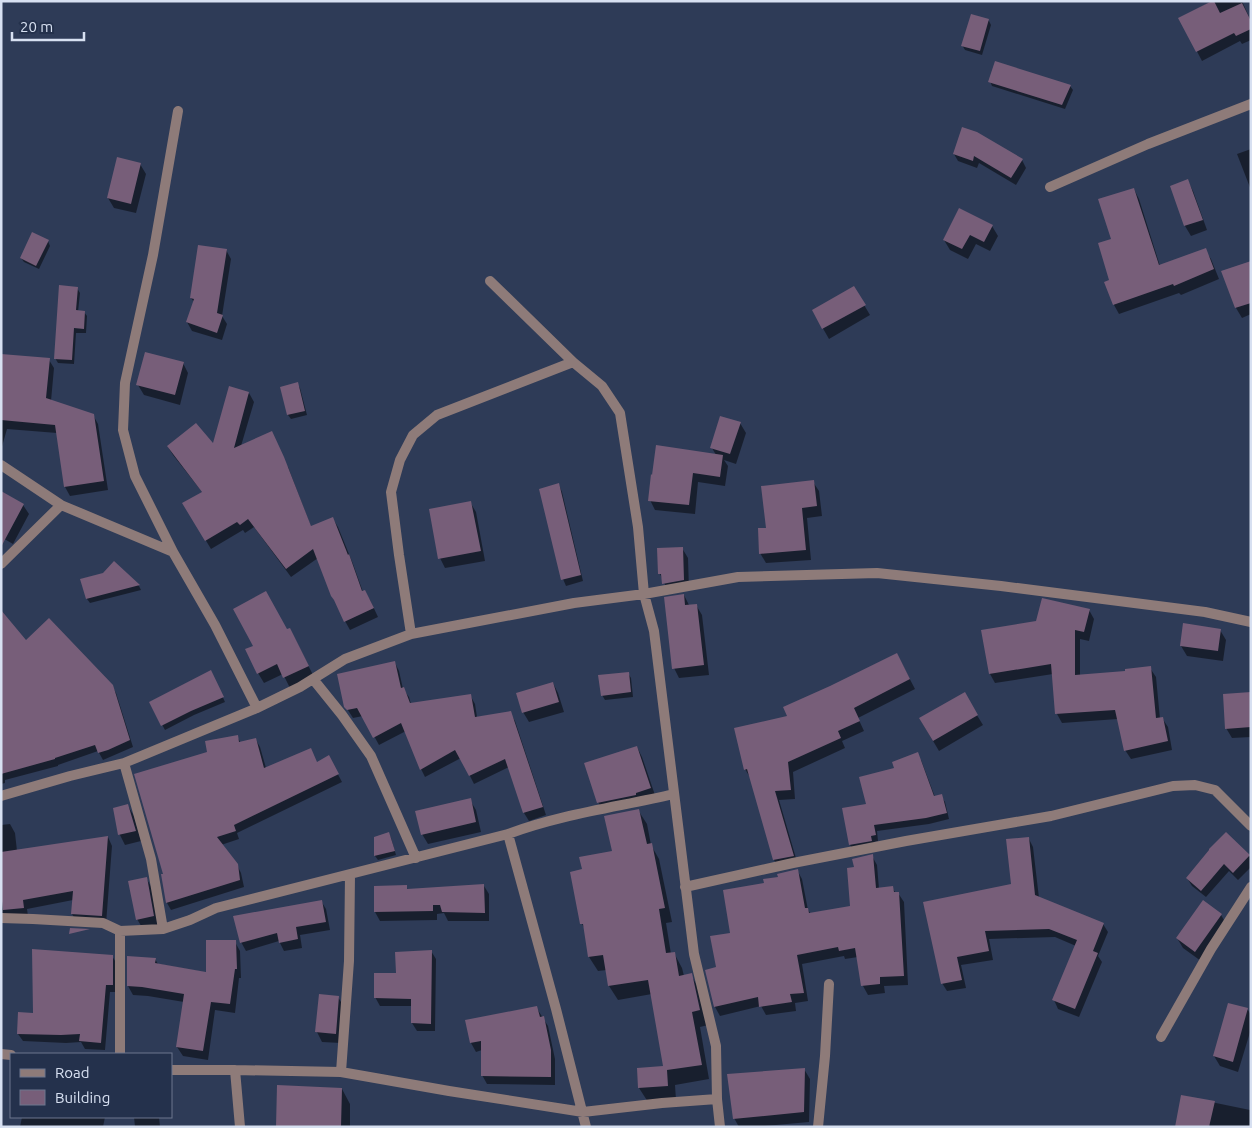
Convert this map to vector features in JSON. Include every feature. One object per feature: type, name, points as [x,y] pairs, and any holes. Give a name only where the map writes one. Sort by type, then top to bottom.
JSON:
[{"type":"street","points":[[1050,187],[1148,144],[1251,104]]},
{"type":"street","points":[[178,111],[153,255],[125,383],[124,430],[135,476],[173,552],[215,625],[257,708]]},
{"type":"street","points":[[490,281],[573,362],[602,386],[620,412],[638,527],[644,594],[654,631],[694,954],[716,1046],[716,1099],[720,1127]]},
{"type":"street","points":[[411,634],[398,554],[391,492],[400,460],[413,435],[437,415],[573,362]]},
{"type":"street","points":[[1,465],[61,505],[173,552]]},
{"type":"street","points":[[1,564],[61,505]]},
{"type":"street","points":[[1,796],[124,763],[257,708],[300,687],[344,659],[411,634],[574,603],[644,594],[738,577],[877,573],[1010,587],[1205,612],[1251,622]]},
{"type":"street","points":[[312,679],[342,714],[371,756],[416,858]]},
{"type":"street","points":[[124,763],[151,859],[164,928]]},
{"type":"street","points":[[685,887],[906,841],[1051,816],[1173,786],[1195,785],[1215,790],[1251,826]]},
{"type":"street","points":[[1,918],[33,918],[103,923],[120,931],[164,928],[190,920],[216,908],[508,834],[532,825],[580,813],[674,794]]},
{"type":"street","points":[[508,834],[586,1127]]},
{"type":"street","points":[[342,1072],[349,961],[350,875]]},
{"type":"street","points":[[1161,1036],[1211,949],[1251,887]]},
{"type":"street","points":[[120,931],[120,1053]]},
{"type":"street","points":[[818,1127],[825,1056],[829,984]]},
{"type":"street","points":[[172,1070],[342,1072],[583,1112],[716,1099]]},
{"type":"street","points":[[235,1070],[240,1127]]},
{"type":"building","points":[[1214,1],[1220,13],[1242,3],[1251,21],[1251,29],[1236,36],[1234,33],[1196,52],[1178,18]]},
{"type":"building","points":[[971,14],[989,19],[980,51],[961,46]]},
{"type":"building","points":[[995,61],[1071,85],[1062,105],[988,82]]},
{"type":"building","points":[[962,127],[977,132],[1023,159],[1011,178],[974,156],[973,161],[953,154]]},
{"type":"building","points":[[117,157],[141,163],[131,204],[107,198]]},
{"type":"building","points":[[1188,179],[1203,220],[1184,226],[1170,186]]},
{"type":"building","points":[[1134,188],[1159,265],[1206,248],[1214,269],[1174,286],[1173,284],[1113,305],[1104,282],[1109,280],[1098,243],[1111,239],[1098,199]]},
{"type":"building","points":[[959,208],[993,225],[984,242],[970,235],[962,249],[943,240]]},
{"type":"building","points":[[32,232],[49,240],[36,266],[20,258]]},
{"type":"building","points":[[198,245],[227,249],[217,313],[223,315],[217,333],[186,322],[194,299],[190,298]]},
{"type":"building","points":[[1251,261],[1251,303],[1235,308],[1221,271]]},
{"type":"building","points":[[59,285],[78,287],[76,310],[85,311],[84,329],[74,328],[72,360],[54,359]]},
{"type":"building","points":[[854,286],[866,305],[822,329],[812,310]]},
{"type":"building","points":[[145,352],[184,362],[175,395],[136,385]]},
{"type":"building","points":[[1,354],[50,358],[46,398],[94,414],[104,481],[64,487],[55,425],[1,420]]},
{"type":"building","points":[[298,382],[305,411],[287,415],[280,387]]},
{"type":"building","points":[[229,386],[249,392],[234,448],[272,431],[311,526],[333,517],[362,591],[365,590],[374,608],[344,622],[331,596],[313,549],[286,569],[248,519],[240,525],[237,522],[205,541],[182,503],[202,492],[167,446],[196,423],[213,443]]},
{"type":"building","points":[[720,416],[741,422],[730,454],[710,448]]},
{"type":"building","points":[[656,445],[723,455],[720,477],[693,473],[689,505],[648,501]]},
{"type":"building","points":[[814,480],[817,506],[802,508],[806,550],[759,554],[758,528],[766,528],[761,486]]},
{"type":"building","points":[[559,483],[581,575],[561,580],[539,489]]},
{"type":"building","points":[[1,491],[24,504],[1,547]]},
{"type":"building","points":[[471,501],[481,551],[438,559],[429,509]]},
{"type":"building","points":[[683,547],[684,580],[662,584],[661,574],[658,574],[657,548]]},
{"type":"building","points":[[114,561],[140,585],[86,599],[80,579],[103,573]]},
{"type":"building","points":[[266,591],[287,629],[290,628],[309,666],[283,678],[277,664],[257,674],[245,649],[253,646],[233,609]]},
{"type":"building","points":[[684,594],[685,605],[697,604],[704,665],[672,669],[664,597]]},
{"type":"building","points":[[1042,598],[1090,609],[1084,632],[1075,630],[1075,675],[1125,671],[1125,669],[1151,666],[1156,718],[1163,717],[1168,741],[1124,751],[1115,710],[1055,714],[1051,664],[989,674],[981,630],[1036,621]]},
{"type":"building","points":[[1,610],[26,640],[49,618],[113,685],[130,740],[98,753],[95,745],[55,759],[1,774]]},
{"type":"building","points":[[1183,623],[1221,629],[1218,651],[1180,646]]},
{"type":"building","points":[[897,653],[910,679],[854,708],[860,721],[838,731],[841,738],[788,762],[791,790],[775,791],[794,856],[773,860],[747,769],[744,770],[734,728],[787,716],[783,707]]},
{"type":"building","points":[[395,661],[401,688],[404,687],[410,703],[471,694],[475,717],[511,711],[543,807],[523,813],[505,759],[469,776],[455,750],[420,770],[401,723],[373,738],[357,708],[347,710],[344,707],[337,674]]},
{"type":"building","points":[[211,670],[224,697],[161,726],[149,702]]},
{"type":"building","points":[[629,672],[631,692],[601,696],[598,675]]},
{"type":"building","points":[[553,682],[559,702],[522,713],[516,693]]},
{"type":"building","points":[[965,692],[978,715],[933,741],[919,718]]},
{"type":"building","points":[[1251,692],[1251,727],[1225,729],[1223,694]]},
{"type":"building","points":[[238,735],[239,742],[256,738],[264,768],[311,748],[317,762],[329,755],[339,774],[234,825],[236,831],[217,837],[238,864],[240,880],[166,903],[161,874],[163,874],[134,774],[207,752],[205,741]]},
{"type":"building","points":[[637,746],[651,788],[636,793],[636,795],[597,803],[584,763]]},
{"type":"building","points":[[918,752],[934,796],[942,794],[947,813],[926,818],[874,825],[876,835],[871,836],[872,841],[849,845],[842,808],[866,804],[859,777],[894,768],[892,762]]},
{"type":"building","points":[[471,798],[476,822],[421,835],[415,811]]},
{"type":"building","points":[[128,804],[136,831],[118,835],[113,808]]},
{"type":"building","points":[[639,809],[647,844],[652,843],[665,908],[659,909],[666,953],[675,952],[679,976],[692,973],[700,1010],[692,1012],[702,1065],[667,1070],[668,1086],[638,1088],[637,1068],[663,1066],[648,980],[608,986],[603,955],[588,957],[583,924],[580,924],[570,872],[582,869],[579,857],[612,851],[604,816]]},
{"type":"building","points":[[389,832],[395,851],[374,856],[374,837]]},
{"type":"building","points":[[1226,832],[1250,855],[1233,873],[1224,864],[1201,891],[1186,878],[1209,849]]},
{"type":"building","points":[[108,836],[102,916],[71,914],[73,891],[23,900],[24,908],[3,910],[1,852]]},
{"type":"building","points":[[1029,837],[1035,895],[1104,923],[1093,951],[1098,953],[1075,1009],[1052,1000],[1077,940],[1049,929],[985,931],[989,951],[957,957],[962,980],[941,984],[923,902],[1011,884],[1006,839]]},
{"type":"building","points":[[873,854],[876,888],[893,886],[894,892],[899,892],[904,976],[880,977],[880,984],[861,986],[855,948],[839,951],[838,947],[797,955],[804,993],[790,994],[792,1002],[759,1007],[758,997],[714,1007],[705,970],[716,967],[710,936],[730,933],[723,890],[764,883],[763,879],[778,877],[777,874],[798,869],[805,908],[808,908],[809,913],[850,906],[847,868],[854,867],[852,859]]},
{"type":"building","points":[[147,877],[154,916],[136,920],[128,881]]},
{"type":"building","points":[[484,884],[485,913],[442,912],[440,905],[433,905],[433,911],[374,912],[374,886],[407,885],[407,889]]},
{"type":"building","points":[[322,900],[326,922],[296,927],[298,939],[279,943],[277,933],[240,943],[233,916]]},
{"type":"building","points":[[1203,900],[1222,914],[1195,952],[1176,938]]},
{"type":"building","points":[[70,928],[90,929],[69,934]]},
{"type":"building","points":[[206,940],[236,940],[237,969],[235,969],[230,1004],[211,1002],[203,1051],[176,1047],[184,994],[127,986],[127,956],[156,958],[155,963],[206,972]]},
{"type":"building","points":[[32,949],[113,955],[113,985],[106,985],[101,1043],[79,1041],[80,1034],[17,1034],[18,1012],[33,1013]]},
{"type":"building","points":[[432,950],[431,1024],[411,1023],[411,999],[374,998],[374,973],[396,973],[395,952]]},
{"type":"building","points":[[319,994],[339,996],[336,1034],[315,1032]]},
{"type":"building","points":[[1228,1003],[1248,1008],[1233,1062],[1213,1056]]},
{"type":"building","points":[[537,1006],[540,1017],[544,1016],[551,1050],[551,1077],[481,1076],[481,1041],[470,1043],[465,1020]]},
{"type":"building","points":[[805,1068],[804,1112],[733,1119],[727,1074]]},
{"type":"building","points":[[277,1085],[342,1088],[341,1127],[276,1127]]},
{"type":"building","points":[[1181,1095],[1215,1101],[1209,1127],[1175,1127]]}]
